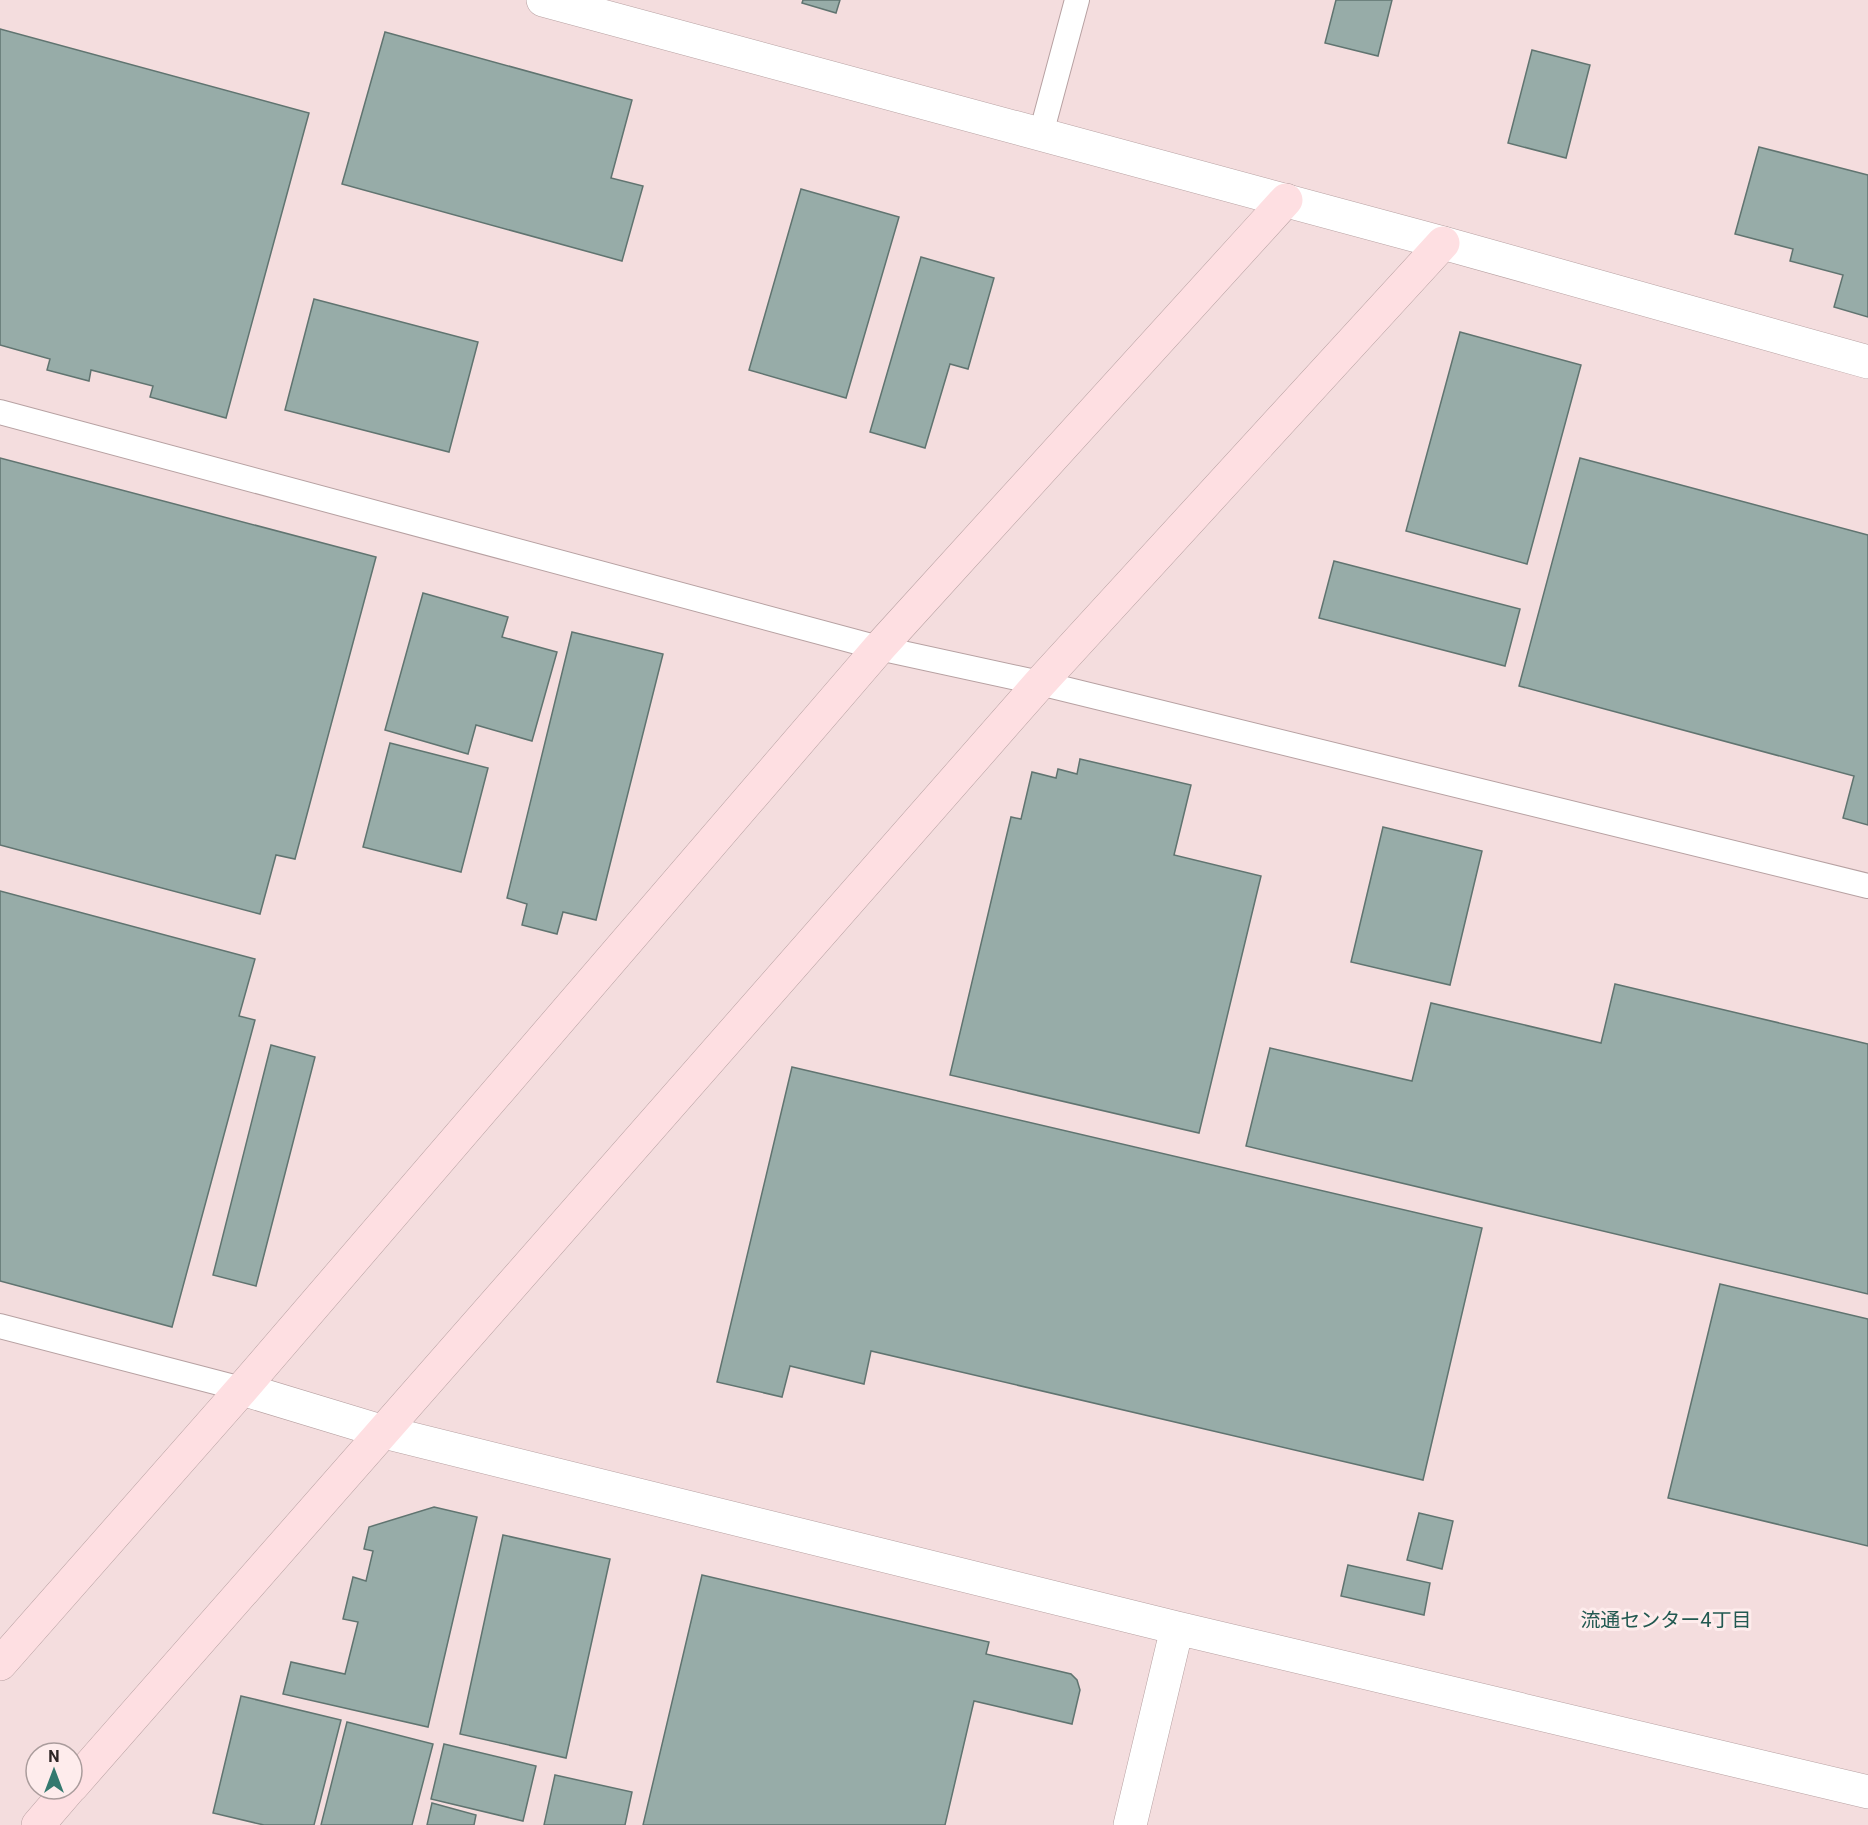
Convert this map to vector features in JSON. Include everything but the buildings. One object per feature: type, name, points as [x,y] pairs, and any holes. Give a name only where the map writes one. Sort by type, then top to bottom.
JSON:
[{"type":"street","points":[[543,0],[1286,200],[1868,362]]},
{"type":"street","points":[[0,1664],[242,1389],[879,648],[1286,200]]},
{"type":"street","points":[[84,1772],[1040,683],[1443,243]]},
{"type":"street","points":[[242,1389],[384,1432],[1177,1628],[1868,1792]]},
{"type":"street","points":[[1130,1825],[1177,1628]]},
{"type":"street","points":[[38,1825],[59,1801]]},
{"type":"lane","points":[[1041,134],[1077,0]]},
{"type":"lane","points":[[0,412],[879,648],[1040,683],[1868,886]]},
{"type":"lane","points":[[0,1326],[242,1389]]},
{"type":"district","name":"流通センター4丁目","points":[[1666,1620]]}]
